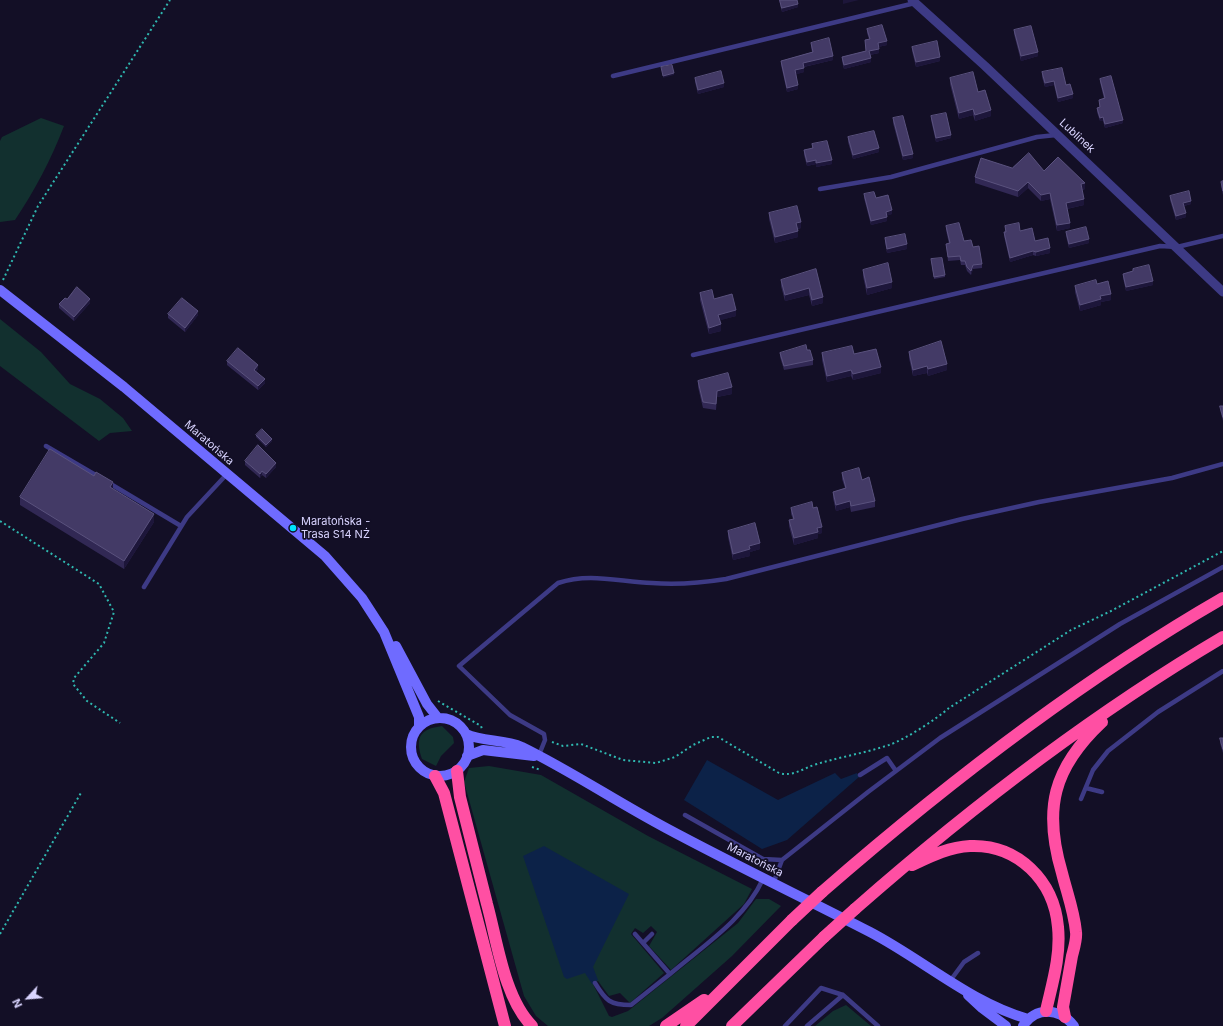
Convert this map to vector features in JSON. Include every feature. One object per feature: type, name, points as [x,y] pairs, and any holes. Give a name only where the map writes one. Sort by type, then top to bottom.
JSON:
[{"type":"highway","points":[[686,1026],[822,892],[887,836],[968,770],[1115,666],[1223,598]]},
{"type":"highway","points":[[732,1026],[824,937],[895,873],[950,827],[1005,784],[1129,696],[1223,637]]},
{"type":"highway","points":[[1065,1017],[1063,1007],[1076,934],[1069,893],[1053,839],[1053,803],[1058,782],[1069,759],[1089,734],[1129,696]]},
{"type":"highway","points":[[457,771],[460,797],[504,971],[517,1004],[526,1020],[532,1026]]},
{"type":"highway","points":[[435,776],[444,793],[505,1026]]},
{"type":"highway","points":[[895,873],[936,853],[970,846],[988,847],[1008,853],[1036,872],[1044,883],[1055,908],[1058,928],[1058,956],[1046,1011]]},
{"type":"highway","points":[[666,1026],[725,986]]},
{"type":"main road","name":"Maratońska","points":[[0,290],[124,387],[325,556],[362,598],[384,632],[396,646],[427,704],[438,718]]},
{"type":"main road","name":"Maratońska","points":[[384,632],[419,717],[419,726]]},
{"type":"main road","points":[[438,718],[453,721],[461,727],[469,742],[467,756],[457,771],[442,776],[435,776],[426,773],[419,767],[413,760],[411,741],[419,726],[427,721],[438,718]]},
{"type":"main road","name":"Maratońska","points":[[466,734],[513,744],[581,778],[626,806],[666,828],[763,879],[872,933],[959,987],[1016,1015],[1026,1022]]},
{"type":"main road","name":"Maratońska","points":[[467,756],[483,750],[538,756]]},
{"type":"main road","name":"Maratońska","points":[[959,987],[982,1008],[1006,1026]]},
{"type":"main road","points":[[1026,1022],[1036,1014],[1046,1011],[1056,1012],[1065,1017],[1074,1026]]},
{"type":"street","name":"Lublinek","points":[[913,1],[1058,134],[1223,292]]},
{"type":"lane","points":[[613,76],[913,1]]},
{"type":"lane","points":[[820,189],[891,177],[1037,137],[1058,134]]},
{"type":"lane","points":[[693,355],[1160,246],[1177,247],[1223,236]]},
{"type":"lane","points":[[46,446],[181,526]]},
{"type":"lane","points":[[538,756],[545,740],[544,734],[510,715],[459,666],[558,583],[571,578],[598,576],[652,583],[693,584],[726,579],[962,519],[1039,502],[1172,478],[1223,464]]},
{"type":"lane","points":[[144,587],[187,517],[227,474]]},
{"type":"lane","points":[[773,884],[782,860],[940,738],[1120,624],[1223,567]]},
{"type":"lane","points":[[1081,799],[1093,770],[1108,750],[1158,712],[1223,671]]},
{"type":"lane","points":[[860,775],[887,758],[896,771]]},
{"type":"lane","points":[[1086,788],[1097,792],[1102,792]]},
{"type":"lane","points":[[685,815],[763,859],[782,860]]},
{"type":"lane","points":[[595,983],[604,998],[617,1005],[631,1005],[737,918],[756,895],[763,879]]},
{"type":"lane","points":[[635,934],[670,974]]},
{"type":"lane","points":[[643,943],[652,934]]},
{"type":"lane","points":[[950,981],[964,962],[978,954]]},
{"type":"lane","points":[[785,1026],[821,988],[843,995],[878,1026]]},
{"type":"lane","points":[[807,1026],[843,995]]},
{"type":"path","points":[[0,284],[7,273],[24,232],[38,206],[170,0]]},
{"type":"path","points":[[0,521],[99,584],[114,612],[104,643],[74,678],[73,684],[86,700],[120,723]]},
{"type":"path","points":[[545,740],[563,746],[581,744],[622,760],[656,763],[675,757],[693,745],[711,737],[718,737],[779,772],[787,775],[796,773],[814,764],[890,745],[938,718],[949,708],[1071,630],[1111,611],[1223,551]]},
{"type":"path","points":[[440,701],[481,726]]},
{"type":"path","points":[[0,934],[82,791]]},
{"type":"green space","points":[[41,118],[64,126],[54,151],[15,220],[0,222],[0,141],[2,137]]},
{"type":"green space","points":[[0,319],[41,352],[70,384],[100,399],[123,418],[132,431],[110,433],[99,441],[0,366]]},
{"type":"green space","points":[[442,726],[453,737],[454,743],[441,756],[436,766],[422,759],[419,740],[428,729]]},
{"type":"green space","points":[[489,766],[541,775],[648,836],[752,889],[744,904],[671,970],[649,946],[657,932],[651,926],[643,933],[635,928],[631,934],[664,973],[630,1003],[620,993],[609,996],[598,981],[593,984],[609,1016],[612,1017],[628,1011],[738,923],[756,899],[769,899],[781,906],[732,956],[662,1018],[649,1026],[548,1026],[536,1016],[524,996],[464,782],[469,768]]},
{"type":"green space","points":[[846,1005],[871,1026],[815,1026],[833,1011]]},
{"type":"water","points":[[707,760],[778,800],[835,773],[841,779],[857,773],[859,777],[787,840],[762,849],[684,800]]},
{"type":"water","points":[[544,846],[629,894],[593,967],[598,980],[592,984],[585,973],[567,979],[564,977],[523,856]]},
{"type":"building","points":[[780,0],[797,0],[798,4],[782,8]]},
{"type":"building","points":[[882,25],[887,41],[878,43],[879,49],[869,51],[871,58],[844,65],[842,57],[866,51],[865,40],[870,39],[867,29]]},
{"type":"building","points":[[1031,26],[1038,52],[1021,56],[1014,30]]},
{"type":"building","points":[[829,38],[833,56],[803,63],[804,68],[795,70],[798,85],[787,88],[781,61],[813,52],[811,43]]},
{"type":"building","points":[[937,41],[940,57],[916,62],[912,47]]},
{"type":"building","points":[[672,65],[674,73],[663,76],[661,67]]},
{"type":"building","points":[[1062,68],[1066,85],[1070,84],[1073,94],[1058,98],[1054,81],[1045,83],[1042,72]]},
{"type":"building","points":[[721,71],[724,83],[698,90],[695,78]]},
{"type":"building","points":[[973,72],[978,92],[985,90],[991,110],[975,115],[973,109],[959,113],[950,78]]},
{"type":"building","points":[[1111,76],[1123,120],[1105,124],[1103,117],[1100,118],[1097,108],[1100,107],[1099,100],[1105,98],[1100,79]]},
{"type":"building","points":[[946,113],[951,135],[936,138],[931,116]]},
{"type":"building","points":[[903,116],[913,154],[903,156],[893,118]]},
{"type":"building","points":[[874,131],[879,148],[853,155],[848,137]]},
{"type":"building","points":[[827,141],[832,160],[816,163],[816,160],[807,162],[804,150],[813,148],[812,144]]},
{"type":"building","points":[[1029,153],[1044,171],[1058,157],[1085,183],[1081,184],[1084,199],[1066,203],[1070,223],[1057,225],[1050,193],[1041,195],[1028,182],[1018,191],[975,177],[981,158],[1012,168]]},
{"type":"building","points":[[1189,191],[1191,201],[1183,203],[1186,213],[1176,216],[1170,196]]},
{"type":"building","points":[[874,192],[876,198],[888,195],[892,210],[886,212],[887,217],[871,221],[864,194]]},
{"type":"building","points":[[797,206],[801,222],[796,223],[798,231],[775,237],[769,213]]},
{"type":"building","points":[[959,223],[964,241],[971,240],[973,247],[979,246],[982,264],[973,265],[971,271],[967,267],[965,261],[961,261],[960,256],[948,257],[946,244],[950,243],[946,226]]},
{"type":"building","points":[[1019,223],[1020,231],[1032,228],[1035,241],[1048,238],[1050,248],[1036,252],[1033,251],[1010,258],[1004,232],[1006,232],[1005,226]]},
{"type":"building","points":[[1086,227],[1089,239],[1069,244],[1066,232]]},
{"type":"building","points":[[905,234],[907,244],[887,249],[885,238]]},
{"type":"building","points":[[942,258],[945,275],[934,277],[931,259]]},
{"type":"building","points":[[888,263],[892,282],[867,288],[863,270]]},
{"type":"building","points":[[1149,265],[1153,281],[1126,287],[1123,274],[1133,271],[1133,269]]},
{"type":"building","points":[[816,269],[823,297],[812,300],[809,288],[785,295],[781,280]]},
{"type":"building","points":[[1096,280],[1097,284],[1108,281],[1111,294],[1100,296],[1101,299],[1080,305],[1075,286]]},
{"type":"building","points":[[77,287],[90,299],[74,317],[59,304],[65,298],[67,299]]},
{"type":"building","points":[[712,290],[714,299],[732,294],[736,310],[718,315],[721,324],[709,328],[700,293]]},
{"type":"building","points":[[182,298],[198,311],[185,328],[168,314]]},
{"type":"building","points":[[941,341],[947,364],[928,369],[927,366],[913,370],[909,352]]},
{"type":"building","points":[[806,345],[807,350],[810,350],[813,360],[784,366],[780,353]]},
{"type":"building","points":[[852,346],[854,354],[876,349],[881,367],[853,374],[851,370],[827,376],[822,353]]},
{"type":"building","points":[[238,348],[258,365],[254,370],[265,379],[258,386],[227,361]]},
{"type":"building","points":[[728,373],[732,387],[717,391],[716,404],[703,402],[698,381]]},
{"type":"building","points":[[1220,406],[1223,406],[1223,417]]},
{"type":"building","points":[[262,429],[272,439],[266,445],[256,435]]},
{"type":"building","points":[[258,445],[276,463],[266,474],[262,471],[260,474],[245,461]]},
{"type":"building","points":[[50,449],[94,476],[96,472],[113,482],[110,487],[154,514],[124,561],[20,497]]},
{"type":"building","points":[[859,468],[862,480],[869,477],[875,501],[851,506],[850,501],[836,505],[833,492],[846,488],[842,473]]},
{"type":"building","points":[[812,502],[813,508],[817,507],[822,527],[817,528],[818,532],[794,538],[789,520],[794,519],[791,508]]},
{"type":"building","points":[[755,523],[760,543],[749,546],[750,549],[733,554],[728,531]]},
{"type":"building","points":[[1220,738],[1223,738],[1223,749]]},
{"type":"place","name":"Maratońska - Trasa S14 NŻ","points":[[293,528]]}]
